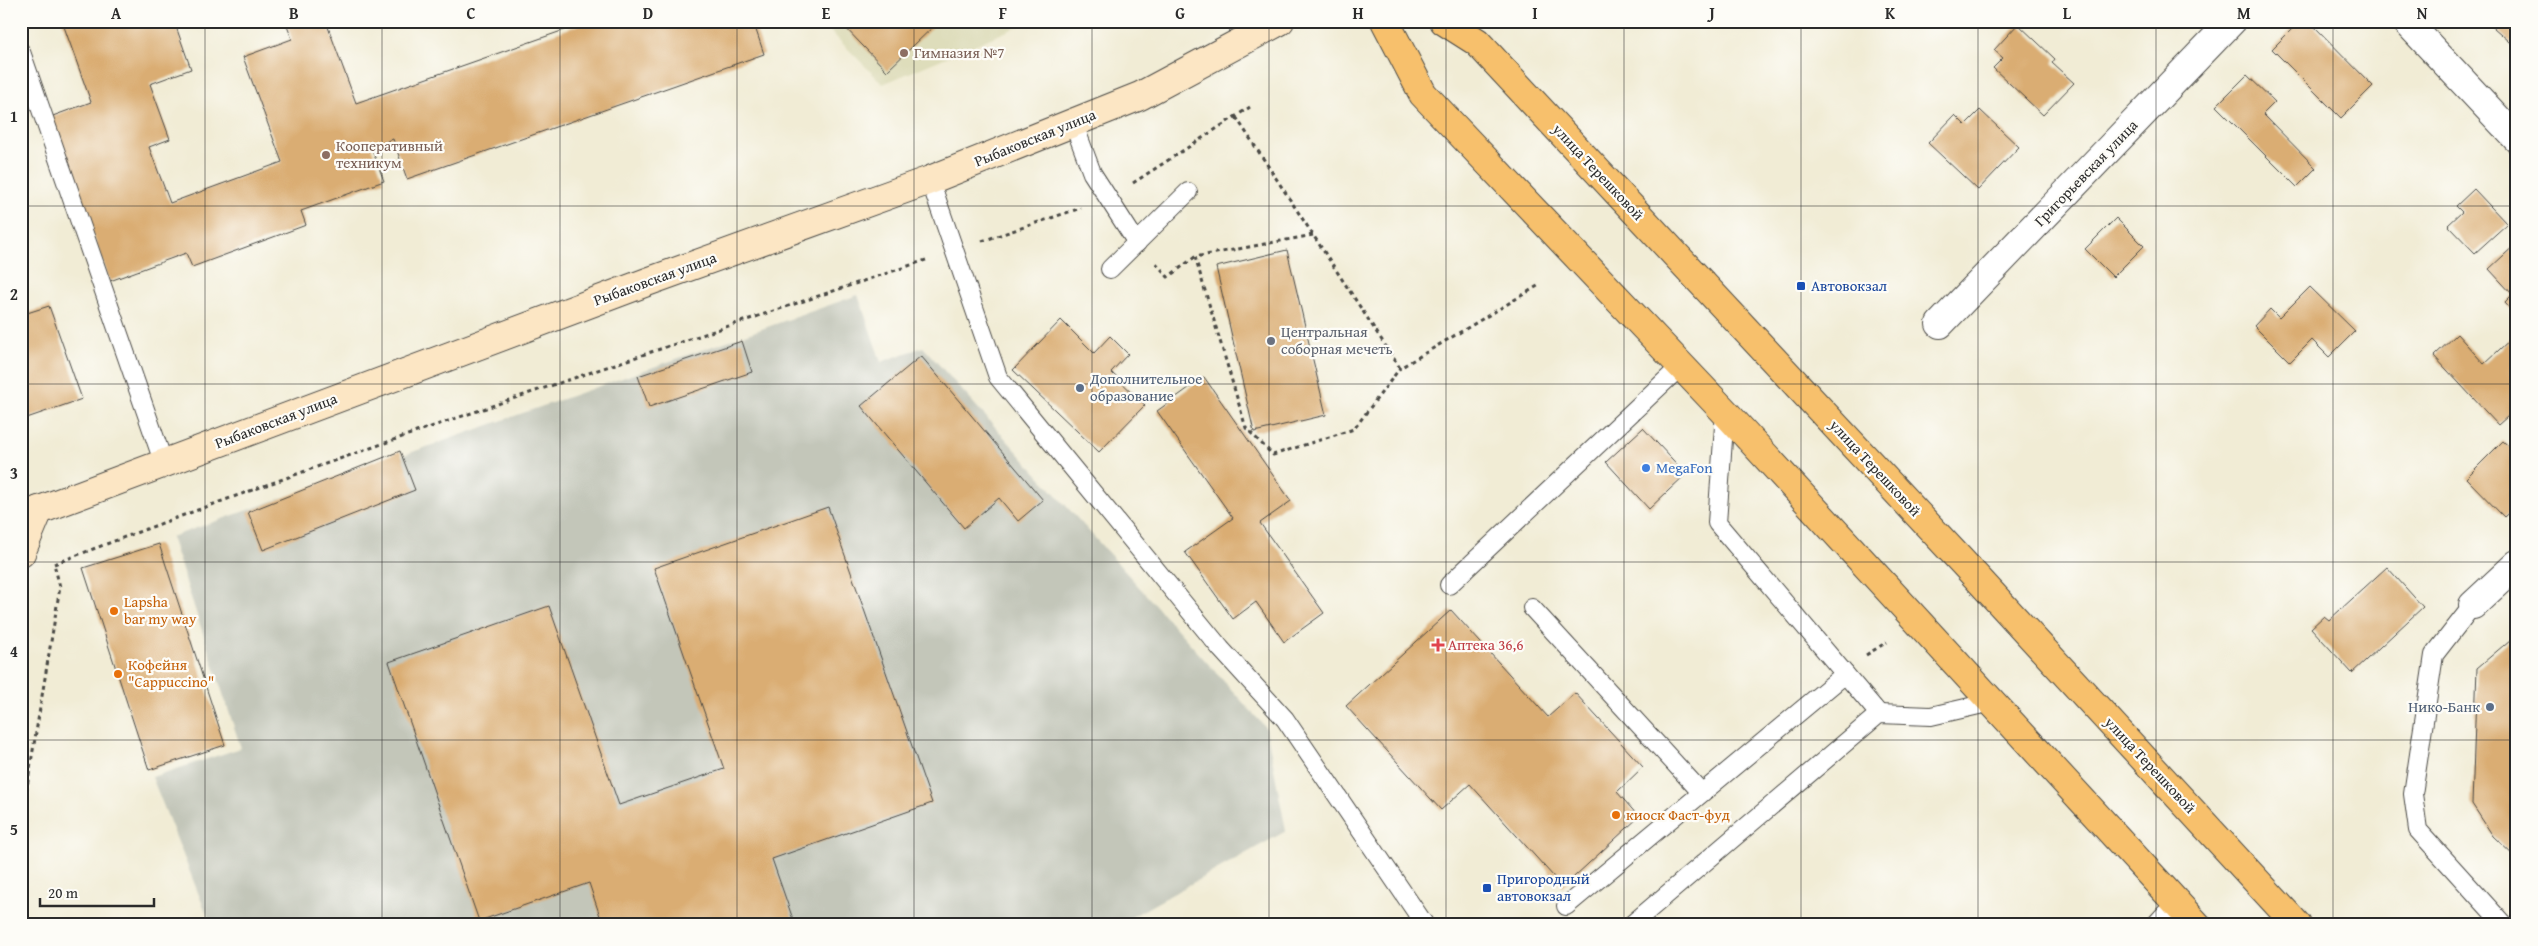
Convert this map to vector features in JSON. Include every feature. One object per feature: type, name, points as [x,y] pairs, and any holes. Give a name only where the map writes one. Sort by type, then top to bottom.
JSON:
[{"type":"main road","name":"Рыбаковская улица","points":[[30,513],[647,282],[930,180],[1140,96],[1280,21]]},
{"type":"main road","points":[[1384,21],[1424,94],[1725,412],[2197,925]]},
{"type":"main road","name":"улица Терешковой","points":[[1444,21],[1477,42],[1988,589],[2297,925]]},
{"type":"main road","points":[[21,553],[30,513]]},
{"type":"street","name":"Григорьевская улица","points":[[1940,324],[2232,21]]},
{"type":"street","points":[[2406,21],[2517,139]]},
{"type":"street","points":[[2473,605],[2517,564]]},
{"type":"lane","points":[[21,52],[164,464]]},
{"type":"lane","points":[[1073,122],[1092,173],[1138,243]]},
{"type":"lane","points":[[930,180],[998,377],[1221,649],[1285,719],[1425,925]]},
{"type":"lane","points":[[1110,269],[1188,192]]},
{"type":"lane","points":[[1449,585],[1681,366]]},
{"type":"lane","points":[[1725,412],[1717,523],[1879,714]]},
{"type":"lane","points":[[2473,605],[2434,655],[2413,794],[2418,830],[2504,925]]},
{"type":"lane","points":[[1532,608],[1701,792]]},
{"type":"lane","points":[[1566,906],[1845,674]]},
{"type":"lane","points":[[1631,925],[1879,714],[1931,716],[1992,702]]},
{"type":"lane","points":[[2155,925],[2176,902]]},
{"type":"path","points":[[54,564],[360,450],[1109,199],[1250,107]]},
{"type":"path","points":[[1236,117],[1400,368]]},
{"type":"path","points":[[1138,243],[1168,277],[1195,257],[1313,235]]},
{"type":"path","points":[[1195,257],[1246,428],[1273,455],[1354,429],[1400,368],[1541,284]]},
{"type":"path","points":[[21,823],[60,587],[54,564],[30,513]]},
{"type":"shaded area","name":"Гимназия №7","points":[[820,21],[1031,21],[883,84]]},
{"type":"shaded area","points":[[858,295],[881,362],[923,347],[1266,728],[1286,831],[1117,925],[211,925],[152,777],[241,748],[171,537]]},
{"type":"building","name":"Кооперативный техникум","points":[[62,21],[174,21],[191,69],[150,84],[170,139],[149,147],[170,203],[282,162],[243,57],[292,39],[285,21],[344,21],[328,27],[356,103],[590,21],[753,21],[764,54],[407,179],[393,139],[371,147],[384,181],[301,211],[306,225],[192,267],[186,253],[110,281],[50,117],[91,102]]},
{"type":"building","points":[[839,21],[939,21],[887,71]]},
{"type":"building","points":[[2300,21],[2309,21],[2373,86],[2341,118],[2272,49]]},
{"type":"building","points":[[2486,21],[2517,21],[2517,48]]},
{"type":"building","points":[[2018,24],[2055,59],[2052,63],[2074,83],[2043,115],[1993,68],[2003,58],[1994,50]]},
{"type":"building","points":[[2247,75],[2275,102],[2263,114],[2316,168],[2297,187],[2216,106]]},
{"type":"building","points":[[1980,110],[2019,147],[1978,190],[1928,143],[1955,115],[1965,125]]},
{"type":"building","points":[[2474,189],[2507,224],[2475,253],[2448,225],[2462,212],[2456,206]]},
{"type":"building","points":[[2116,218],[2144,246],[2113,277],[2085,249]]},
{"type":"building","points":[[2517,243],[2517,316],[2505,303],[2513,295],[2489,269]]},
{"type":"building","name":"Центральная соборная мечеть","points":[[1287,250],[1326,415],[1254,432],[1216,267]]},
{"type":"building","points":[[2310,287],[2355,331],[2329,357],[2312,340],[2290,362],[2254,326],[2270,309],[2279,318]]},
{"type":"building","points":[[49,306],[82,399],[21,420],[21,315]]},
{"type":"building","name":"Дополнительное образование","points":[[1061,320],[1094,353],[1110,336],[1128,354],[1111,372],[1145,405],[1099,452],[1013,370]]},
{"type":"building","points":[[2457,334],[2484,364],[2514,336],[2517,339],[2517,408],[2498,425],[2434,356]]},
{"type":"building","points":[[742,341],[752,372],[649,407],[638,376]]},
{"type":"building","points":[[921,356],[1043,500],[1018,521],[999,498],[964,528],[861,406]]},
{"type":"building","points":[[1204,377],[1291,501],[1260,523],[1324,613],[1284,642],[1256,602],[1233,619],[1185,552],[1233,518],[1157,411]]},
{"type":"building","name":"MegaFon","points":[[1643,428],[1686,474],[1649,509],[1606,462]]},
{"type":"building","points":[[2503,441],[2517,454],[2517,505],[2504,517],[2466,478]]},
{"type":"building","points":[[400,451],[415,490],[263,550],[248,512]]},
{"type":"building","points":[[828,507],[932,803],[772,859],[795,925],[603,925],[589,883],[479,921],[389,662],[549,606],[619,805],[724,769],[654,568]]},
{"type":"building","points":[[159,544],[225,745],[149,770],[83,568]]},
{"type":"building","points":[[2387,567],[2423,607],[2352,673],[2311,628],[2324,616],[2329,620]]},
{"type":"building","points":[[1451,610],[1548,717],[1575,693],[1643,767],[1617,792],[1639,817],[1563,887],[1470,784],[1441,810],[1346,706]]},
{"type":"building","points":[[2517,634],[2517,859],[2493,836],[2472,804],[2477,668]]},
{"type":"place","name":"Гимназия №7","points":[[904,53]]},
{"type":"place","name":"Кооперативный техникум","points":[[326,155]]},
{"type":"place","name":"Автовокзал","points":[[1801,286]]},
{"type":"place","name":"Центральная соборная мечеть","points":[[1271,341]]},
{"type":"place","name":"Дополнительное образование","points":[[1080,388]]},
{"type":"place","name":"MegaFon","points":[[1646,468]]},
{"type":"place","name":"Lapsha bar my way","points":[[114,611]]},
{"type":"place","name":"Аптека 36,6","points":[[1438,645]]},
{"type":"place","name":"Кофейня \"Cappuccino\"","points":[[118,674]]},
{"type":"place","name":"Нико-Банк","points":[[2490,707]]},
{"type":"place","name":"киоск Фаст-фуд","points":[[1616,815]]},
{"type":"place","name":"Пригородный автовокзал","points":[[1487,888]]}]
